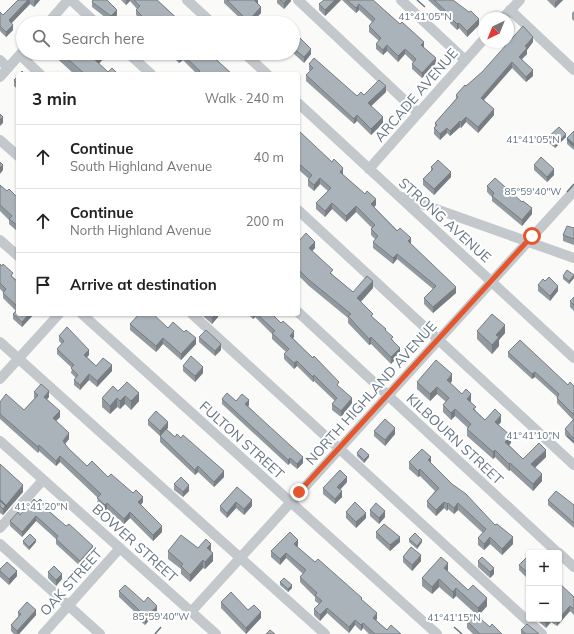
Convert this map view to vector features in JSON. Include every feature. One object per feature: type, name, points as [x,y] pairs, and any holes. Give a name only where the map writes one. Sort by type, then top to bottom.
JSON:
[{"type":"street","points":[[187,0],[204,16]]},
{"type":"street","points":[[298,0],[418,113]]},
{"type":"street","points":[[401,0],[465,60]]},
{"type":"street","points":[[520,0],[510,10],[574,70]]},
{"type":"street","points":[[53,16],[64,2],[85,16]]},
{"type":"street","name":"ARCADE AVENUE","points":[[369,169],[478,46]]},
{"type":"street","points":[[0,77],[16,59]]},
{"type":"street","points":[[0,60],[8,68]]},
{"type":"street","points":[[27,60],[38,72]]},
{"type":"street","points":[[136,60],[149,72]]},
{"type":"street","points":[[252,60],[265,72]]},
{"type":"street","name":"STRONG AVENUE","points":[[300,105],[574,358]]},
{"type":"street","points":[[0,140],[16,154]]},
{"type":"street","name":"NORTH HIGHLAND AVENUE","points":[[191,612],[574,190]]},
{"type":"street","points":[[398,196],[574,258]]},
{"type":"street","points":[[300,212],[574,465]]},
{"type":"street","points":[[0,240],[16,254]]},
{"type":"street","name":"KILBOURN STREET","points":[[300,314],[556,550]]},
{"type":"street","points":[[0,379],[57,316]]},
{"type":"street","name":"FULTON STREET","points":[[84,316],[437,634]]},
{"type":"street","points":[[194,316],[542,634]]},
{"type":"street","points":[[0,342],[325,634]]},
{"type":"street","name":"BOWER STREET","points":[[0,441],[216,634]]},
{"type":"street","points":[[0,528],[43,480]]},
{"type":"street","points":[[0,544],[100,634]]},
{"type":"street","name":"OAK STREET","points":[[43,634],[120,548]]},
{"type":"street","name":"KILBOURN STREET","points":[[562,556],[574,567]]},
{"type":"building","points":[[18,0],[28,0],[9,20],[13,25],[6,32],[0,26],[0,12],[3,15]]},
{"type":"building","points":[[93,0],[107,0],[117,10],[111,16],[92,2]]},
{"type":"building","points":[[134,0],[157,0],[174,16],[142,16],[136,10],[140,6]]},
{"type":"building","points":[[227,0],[255,0],[261,7],[253,16],[243,16]]},
{"type":"building","points":[[280,0],[287,0],[284,3]]},
{"type":"building","points":[[324,0],[335,0],[325,10],[319,4]]},
{"type":"building","points":[[347,0],[373,0],[400,24],[402,22],[424,42],[421,45],[436,58],[422,73],[412,64],[416,59],[405,49],[398,56],[387,45],[383,50],[376,44],[381,38],[369,26],[375,19],[359,4],[356,8]]},
{"type":"building","points":[[434,0],[453,0],[469,12],[471,11],[478,18],[478,20],[467,31],[459,23],[457,24],[450,17],[451,16]]},
{"type":"building","points":[[523,26],[533,37],[525,46],[527,48],[519,57],[533,70],[526,77],[512,62],[481,98],[494,109],[478,127],[466,117],[450,131],[447,128],[440,134],[434,128],[437,125],[435,123],[458,97],[456,95],[465,85],[466,86],[482,72],[503,48],[514,48],[514,36]]},
{"type":"building","points":[[300,38],[311,49],[304,57],[300,54]]},
{"type":"building","points":[[314,58],[357,96],[361,92],[364,95],[379,80],[386,86],[368,103],[383,117],[371,129],[357,115],[354,119],[306,75],[313,68],[309,64]]},
{"type":"building","points":[[69,60],[95,60],[108,72],[83,72]]},
{"type":"building","points":[[188,60],[216,60],[230,72],[199,72],[200,71]]},
{"type":"building","points":[[112,68],[116,72],[108,72]]},
{"type":"building","points":[[559,127],[566,134],[555,145],[547,138]]},
{"type":"building","points":[[574,131],[574,144],[567,138]]},
{"type":"building","points":[[300,132],[332,162],[334,159],[343,168],[340,172],[365,194],[367,191],[376,199],[371,204],[397,231],[400,228],[411,238],[408,241],[456,287],[433,307],[424,298],[436,286],[397,254],[393,258],[373,242],[378,236],[371,229],[375,225],[356,206],[346,216],[332,203],[325,211],[316,203],[331,188],[320,178],[314,185],[308,180],[312,175],[300,165]]},
{"type":"building","points":[[541,157],[554,169],[547,177],[534,165]]},
{"type":"building","points":[[438,160],[451,172],[434,189],[423,179],[433,169],[431,167]]},
{"type":"building","points":[[495,178],[522,202],[523,201],[532,208],[522,220],[492,196],[494,193],[487,186]]},
{"type":"building","points":[[0,185],[7,191],[9,189],[16,196],[16,224],[9,219],[12,216],[0,205]]},
{"type":"building","points":[[567,226],[574,228],[574,239],[563,235]]},
{"type":"building","points":[[306,233],[315,242],[309,248],[333,270],[330,273],[353,292],[367,276],[373,281],[357,298],[373,314],[371,316],[393,337],[391,339],[400,348],[391,357],[371,337],[369,339],[348,316],[351,314],[300,271],[300,240]]},
{"type":"building","points":[[0,264],[2,266],[3,264],[13,273],[11,276],[16,280],[16,305],[3,293],[6,289],[0,283]]},
{"type":"building","points":[[567,270],[574,275],[569,281],[563,276]]},
{"type":"building","points":[[549,277],[558,286],[550,296],[538,285],[543,279],[545,281]]},
{"type":"building","points":[[574,297],[574,305],[570,301]]},
{"type":"building","points":[[16,311],[16,316],[27,316],[22,322],[13,314]]},
{"type":"building","points":[[492,314],[505,325],[496,335],[499,337],[492,345],[477,331]]},
{"type":"building","points":[[137,316],[155,316],[168,328],[173,322],[184,332],[186,330],[196,338],[181,354],[163,338],[156,346],[130,324]]},
{"type":"building","points":[[259,316],[274,316],[281,323],[283,321],[294,331],[290,336],[313,358],[314,356],[339,382],[337,385],[352,398],[341,411],[332,404],[337,398],[314,375],[313,377],[297,361],[294,363],[284,354],[289,349],[272,333],[275,331]]},
{"type":"building","points":[[67,327],[89,350],[84,355],[96,366],[103,358],[112,365],[97,381],[89,374],[80,385],[74,380],[78,375],[71,368],[74,365],[57,349],[64,341],[59,336]]},
{"type":"building","points":[[206,330],[221,344],[215,351],[199,337]]},
{"type":"building","points":[[520,340],[568,385],[570,382],[574,386],[574,415],[557,398],[559,394],[535,372],[532,374],[508,352]]},
{"type":"building","points":[[191,356],[203,367],[195,376],[183,366]]},
{"type":"building","points":[[436,360],[452,374],[447,380],[462,394],[466,389],[471,394],[467,399],[476,407],[473,409],[485,420],[495,409],[501,415],[495,422],[511,436],[505,442],[523,459],[539,443],[546,450],[531,464],[542,474],[533,484],[495,450],[493,452],[467,429],[471,424],[455,409],[451,413],[443,405],[449,398],[437,387],[430,394],[417,382]]},
{"type":"building","points":[[127,382],[139,393],[131,401],[125,396],[120,401],[117,398],[110,406],[102,398],[113,386],[118,391]]},
{"type":"building","points":[[41,384],[49,391],[44,397],[60,411],[53,418],[69,433],[63,441],[68,448],[87,466],[92,461],[108,477],[111,474],[133,493],[136,490],[143,497],[138,502],[162,526],[153,535],[130,512],[124,519],[107,503],[105,505],[97,498],[101,494],[60,456],[56,461],[39,445],[38,447],[0,414],[0,402],[6,394],[24,410],[38,395],[34,392]]},
{"type":"building","points":[[227,393],[236,401],[242,394],[249,400],[245,404],[303,457],[297,464],[290,458],[288,460],[222,399]]},
{"type":"building","points":[[156,411],[168,422],[160,431],[148,420]]},
{"type":"building","points":[[385,419],[395,428],[385,440],[374,431]]},
{"type":"building","points":[[574,419],[574,439],[565,429]]},
{"type":"building","points":[[166,429],[175,437],[177,434],[181,438],[183,435],[224,471],[214,482],[198,466],[195,470],[160,436]]},
{"type":"building","points":[[361,448],[369,455],[364,460],[357,453]]},
{"type":"building","points":[[422,449],[431,457],[428,460],[452,484],[466,494],[495,525],[497,524],[513,537],[502,549],[490,537],[484,544],[478,538],[486,529],[458,503],[454,508],[448,503],[447,504],[444,502],[436,510],[427,501],[439,488],[420,469],[418,471],[409,462]]},
{"type":"building","points":[[0,464],[23,485],[3,509],[0,506]]},
{"type":"building","points":[[340,470],[347,477],[337,487],[342,491],[335,499],[323,488]]},
{"type":"building","points":[[181,477],[189,485],[183,492],[174,484]]},
{"type":"building","points":[[237,487],[252,500],[244,509],[236,502],[227,513],[220,506]]},
{"type":"building","points":[[556,491],[574,505],[574,523],[548,500]]},
{"type":"building","points":[[34,499],[37,502],[40,499],[46,505],[44,507],[66,526],[69,524],[93,546],[80,561],[56,539],[58,536],[36,516],[22,532],[10,521],[18,512],[20,515]]},
{"type":"building","points":[[355,502],[366,513],[356,522],[346,512]]},
{"type":"building","points":[[376,503],[385,511],[379,518],[370,510]]},
{"type":"building","points":[[384,524],[400,537],[390,545],[376,532]]},
{"type":"building","points":[[290,532],[298,540],[294,544],[315,562],[318,559],[377,613],[373,618],[387,630],[391,625],[401,634],[375,634],[363,623],[361,625],[355,620],[349,627],[327,608],[320,615],[314,609],[322,601],[315,595],[317,593],[300,577],[306,570],[286,553],[280,559],[271,551]]},
{"type":"building","points":[[415,533],[422,540],[417,546],[409,539]]},
{"type":"building","points":[[30,534],[36,540],[29,547],[23,541]]},
{"type":"building","points":[[181,535],[198,548],[206,539],[211,544],[207,548],[213,553],[205,562],[203,560],[190,575],[181,566],[183,564],[168,551]]},
{"type":"building","points":[[411,547],[421,555],[412,565],[403,557]]},
{"type":"building","points":[[441,557],[448,563],[444,568],[468,590],[473,585],[487,598],[478,608],[456,588],[453,592],[439,579],[432,587],[422,578]]},
{"type":"building","points":[[482,557],[494,568],[490,572],[478,561]]},
{"type":"building","points":[[526,558],[526,571],[519,565]]},
{"type":"building","points":[[7,562],[17,571],[9,579],[0,571],[0,569]]},
{"type":"building","points":[[54,566],[62,574],[56,580],[48,572]]},
{"type":"building","points":[[284,578],[292,585],[288,589],[280,582]]},
{"type":"building","points":[[125,585],[144,602],[148,597],[157,606],[145,619],[138,613],[140,611],[119,591]]},
{"type":"building","points":[[562,586],[574,597],[574,609],[570,606],[562,615]]},
{"type":"building","points":[[231,592],[248,610],[254,605],[261,612],[246,628],[221,602]]},
{"type":"building","points":[[27,602],[36,610],[17,631],[11,625],[21,614],[18,612]]},
{"type":"building","points":[[474,613],[490,627],[492,624],[502,634],[480,634],[467,621]]},
{"type":"building","points":[[527,624],[539,634],[526,634],[521,630]]},
{"type":"building","points":[[270,630],[275,634],[266,634]]},
{"type":"route","points":[[299,492],[439,340],[532,236]]}]
